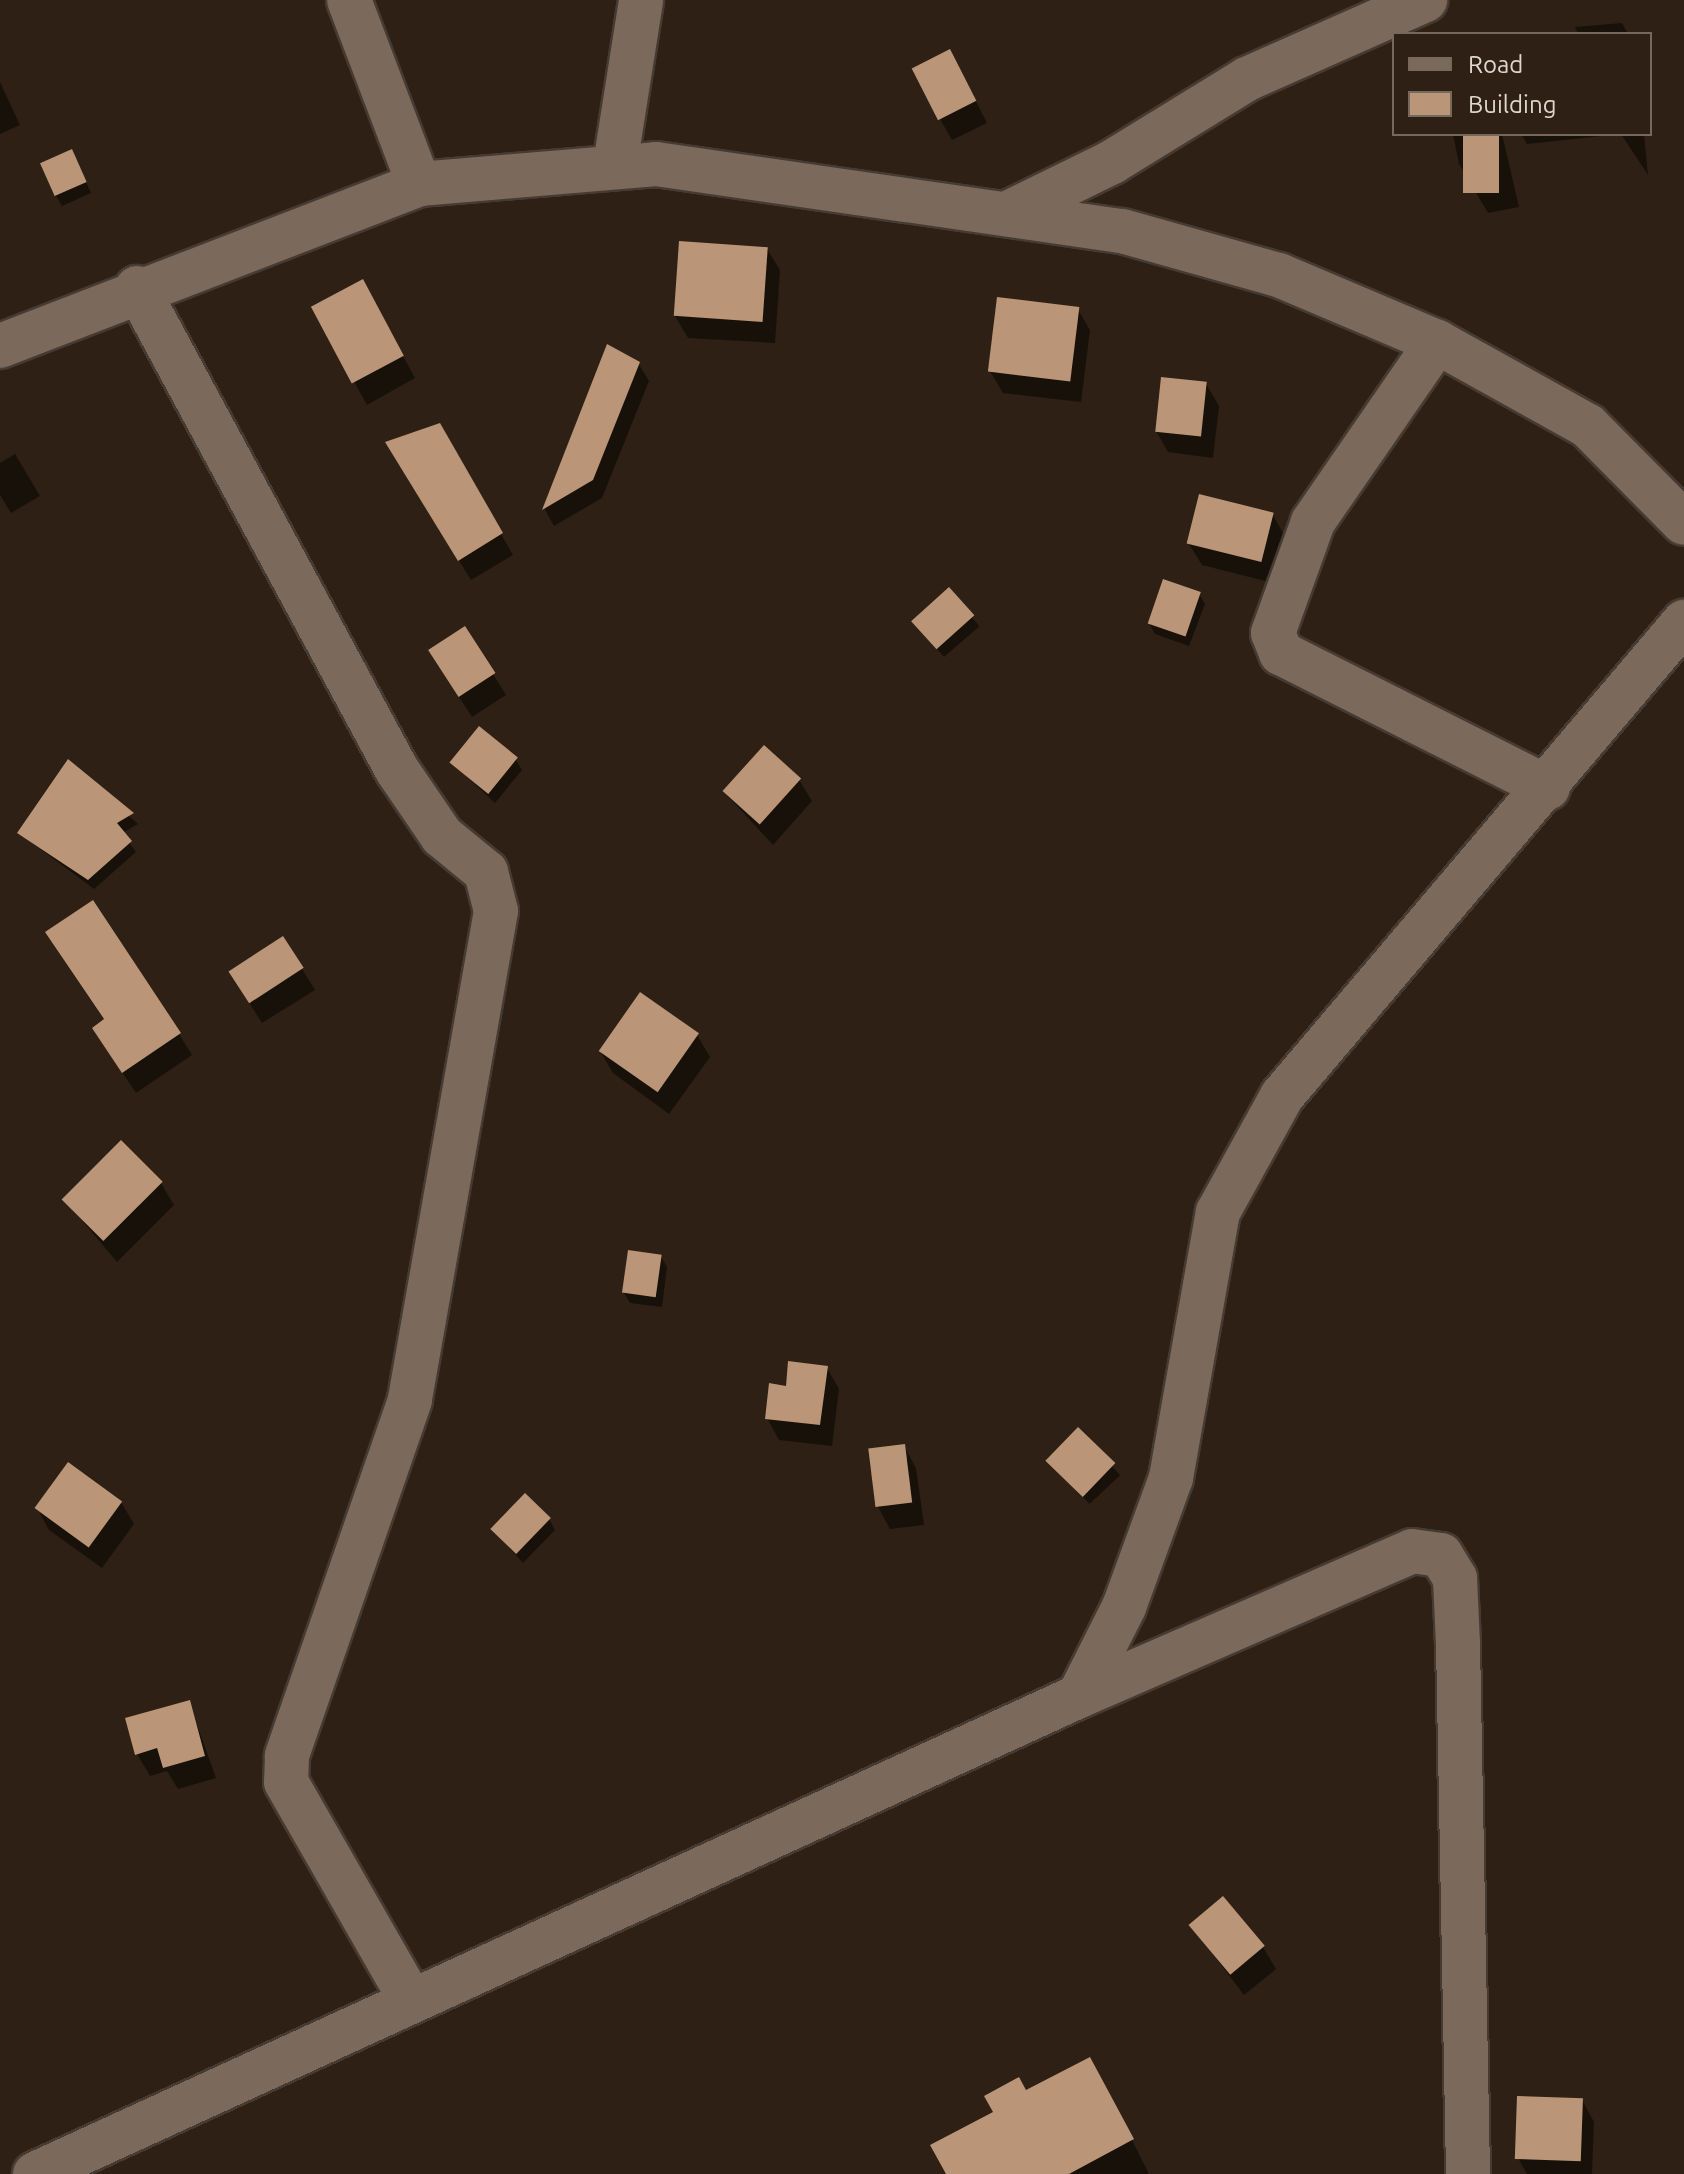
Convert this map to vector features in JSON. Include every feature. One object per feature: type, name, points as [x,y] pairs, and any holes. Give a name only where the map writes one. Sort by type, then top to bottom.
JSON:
[{"type":"street","points":[[349,0],[419,184]]},
{"type":"street","points":[[615,165],[641,0]]},
{"type":"street","points":[[1010,212],[1112,162],[1247,79],[1425,0]]},
{"type":"street","points":[[0,346],[137,288],[419,184],[615,165],[1010,212],[1122,231],[1279,275],[1437,342],[1588,426],[1684,523]]},
{"type":"street","points":[[137,288],[397,770],[442,836],[486,872],[496,911],[410,1400],[287,1756],[286,1782],[411,2000]]},
{"type":"street","points":[[1437,342],[1313,522],[1273,633],[1281,653],[1548,788]]},
{"type":"street","points":[[1079,1696],[1124,1607],[1171,1478],[1218,1212],[1282,1096],[1548,788],[1684,622]]},
{"type":"street","points":[[35,2174],[1079,1696],[1412,1551],[1441,1555],[1455,1578],[1468,2174]]},
{"type":"building","points":[[950,49],[976,101],[938,120],[912,69]]},
{"type":"building","points":[[1463,136],[1499,136],[1499,193],[1463,193]]},
{"type":"building","points":[[72,149],[87,182],[55,196],[40,163]]},
{"type":"building","points":[[679,241],[768,247],[763,322],[674,316]]},
{"type":"building","points":[[363,279],[404,356],[352,384],[311,307]]},
{"type":"building","points":[[997,297],[1079,307],[1070,382],[988,371]]},
{"type":"building","points":[[607,344],[640,362],[593,480],[542,510]]},
{"type":"building","points":[[1161,377],[1207,382],[1201,437],[1155,432]]},
{"type":"building","points":[[440,423],[503,533],[458,561],[385,442]]},
{"type":"building","points":[[1199,494],[1274,513],[1261,562],[1187,543]]},
{"type":"building","points":[[1163,579],[1201,592],[1186,636],[1148,623]]},
{"type":"building","points":[[949,587],[974,615],[937,649],[911,621]]},
{"type":"building","points":[[465,626],[495,673],[459,697],[428,650]]},
{"type":"building","points":[[479,726],[518,757],[488,794],[449,763]]},
{"type":"building","points":[[764,745],[801,778],[760,825],[723,791]]},
{"type":"building","points":[[68,759],[134,813],[117,823],[132,841],[88,880],[17,833]]},
{"type":"building","points":[[93,900],[181,1033],[122,1073],[92,1028],[104,1019],[45,932]]},
{"type":"building","points":[[283,936],[304,968],[249,1003],[228,971]]},
{"type":"building","points":[[640,992],[699,1033],[658,1092],[599,1051]]},
{"type":"building","points":[[121,1140],[163,1182],[103,1241],[62,1199]]},
{"type":"building","points":[[628,1250],[662,1255],[656,1297],[622,1293]]},
{"type":"building","points":[[788,1361],[828,1366],[820,1425],[765,1419],[769,1383],[786,1386]]},
{"type":"building","points":[[1078,1427],[1115,1463],[1083,1497],[1045,1461]]},
{"type":"building","points":[[905,1444],[912,1503],[875,1507],[868,1449]]},
{"type":"building","points":[[68,1462],[122,1501],[89,1547],[34,1508]]},
{"type":"building","points":[[525,1493],[551,1518],[516,1554],[490,1529]]},
{"type":"building","points":[[190,1700],[205,1756],[163,1768],[157,1748],[135,1755],[125,1718]]},
{"type":"building","points":[[1223,1896],[1265,1946],[1230,1975],[1189,1925]]},
{"type":"building","points":[[1090,2057],[1134,2139],[1069,2174],[946,2174],[930,2145],[993,2112],[984,2096],[1019,2077],[1026,2090]]},
{"type":"building","points":[[1517,2096],[1583,2098],[1581,2161],[1515,2159]]}]
